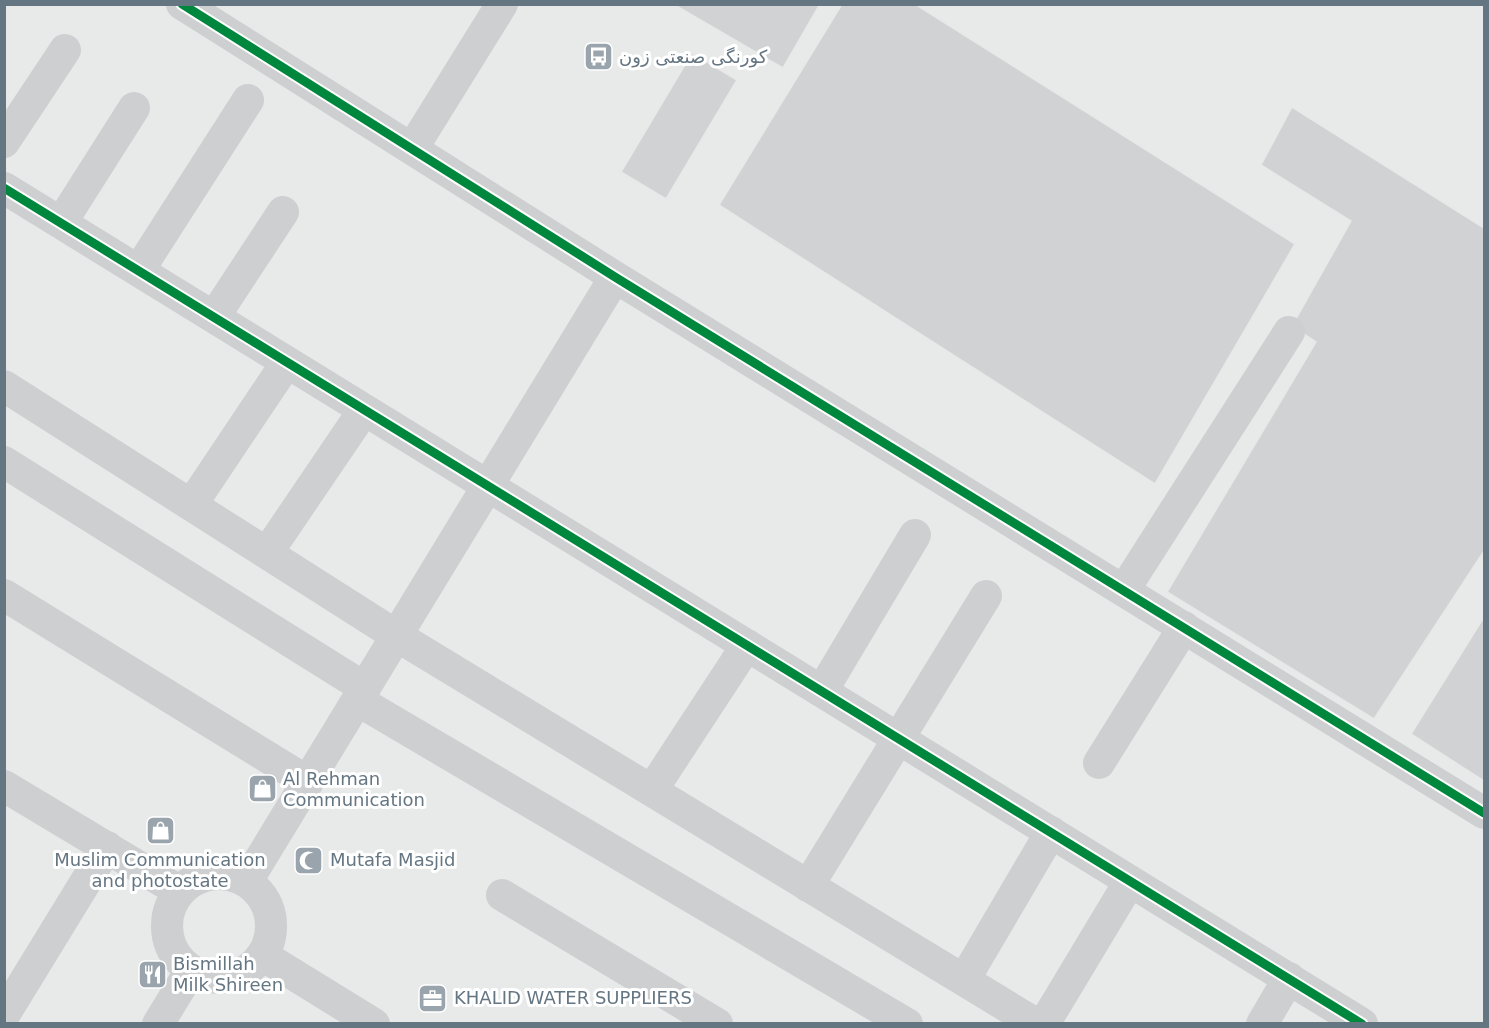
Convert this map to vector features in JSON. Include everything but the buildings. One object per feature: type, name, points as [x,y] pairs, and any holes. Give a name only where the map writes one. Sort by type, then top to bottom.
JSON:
[{"type":"street","points":[[182,4],[615,277],[1485,813]]},
{"type":"street","points":[[412,149],[502,4]]},
{"type":"street","points":[[4,142],[65,50]]},
{"type":"street","points":[[139,270],[248,100]]},
{"type":"street","points":[[61,223],[134,108]]},
{"type":"street","points":[[4,188],[1362,1023]]},
{"type":"street","points":[[214,317],[283,212]]},
{"type":"street","points":[[247,881],[615,277]]},
{"type":"street","points":[[1124,590],[1289,332]]},
{"type":"street","points":[[192,504],[288,362]]},
{"type":"street","points":[[4,386],[397,636],[1036,1023]]},
{"type":"street","points":[[267,553],[364,410]]},
{"type":"street","points":[[4,462],[361,694],[907,1023]]},
{"type":"street","points":[[822,691],[915,535]]},
{"type":"street","points":[[4,595],[308,782]]},
{"type":"street","points":[[808,885],[986,596]]},
{"type":"street","points":[[1099,763],[1184,627]]},
{"type":"street","points":[[652,790],[747,645]]},
{"type":"street","points":[[8,795],[106,847],[179,891]]},
{"type":"street","points":[[964,980],[1051,832]]},
{"type":"street","points":[[4,1014],[106,847]]},
{"type":"street","points":[[211,874],[230,874],[247,881],[259,891],[269,907],[273,925],[270,943],[258,962],[243,974],[226,979],[208,978],[191,970],[178,959],[169,943],[167,925],[170,907],[179,891],[194,880],[211,874]]},
{"type":"street","points":[[1044,1023],[1130,881]]},
{"type":"street","points":[[502,895],[717,1023]]},
{"type":"street","points":[[262,955],[374,1023]]},
{"type":"street","points":[[158,1023],[191,970]]},
{"type":"street","points":[[1262,1023],[1289,978]]},
{"type":"shaded area","points":[[5,5],[1484,5],[1484,1023],[5,1024]]},
{"type":"cycle path","points":[[182,4],[615,277],[1484,813]]},
{"type":"cycle path","points":[[4,188],[1362,1024]]},
{"type":"place","name":"کورنگی صنعتی زون","points":[[598,57]]},
{"type":"place","name":"Al Rehman Communication","points":[[262,789]]},
{"type":"place","name":"Muslim Communication and photostate","points":[[160,831]]},
{"type":"place","name":"Mutafa Masjid","points":[[309,860]]},
{"type":"place","name":"Bismillah Milk Shireen","points":[[152,974]]},
{"type":"place","name":"KHALID WATER SUPPLIERS","points":[[433,998]]}]
